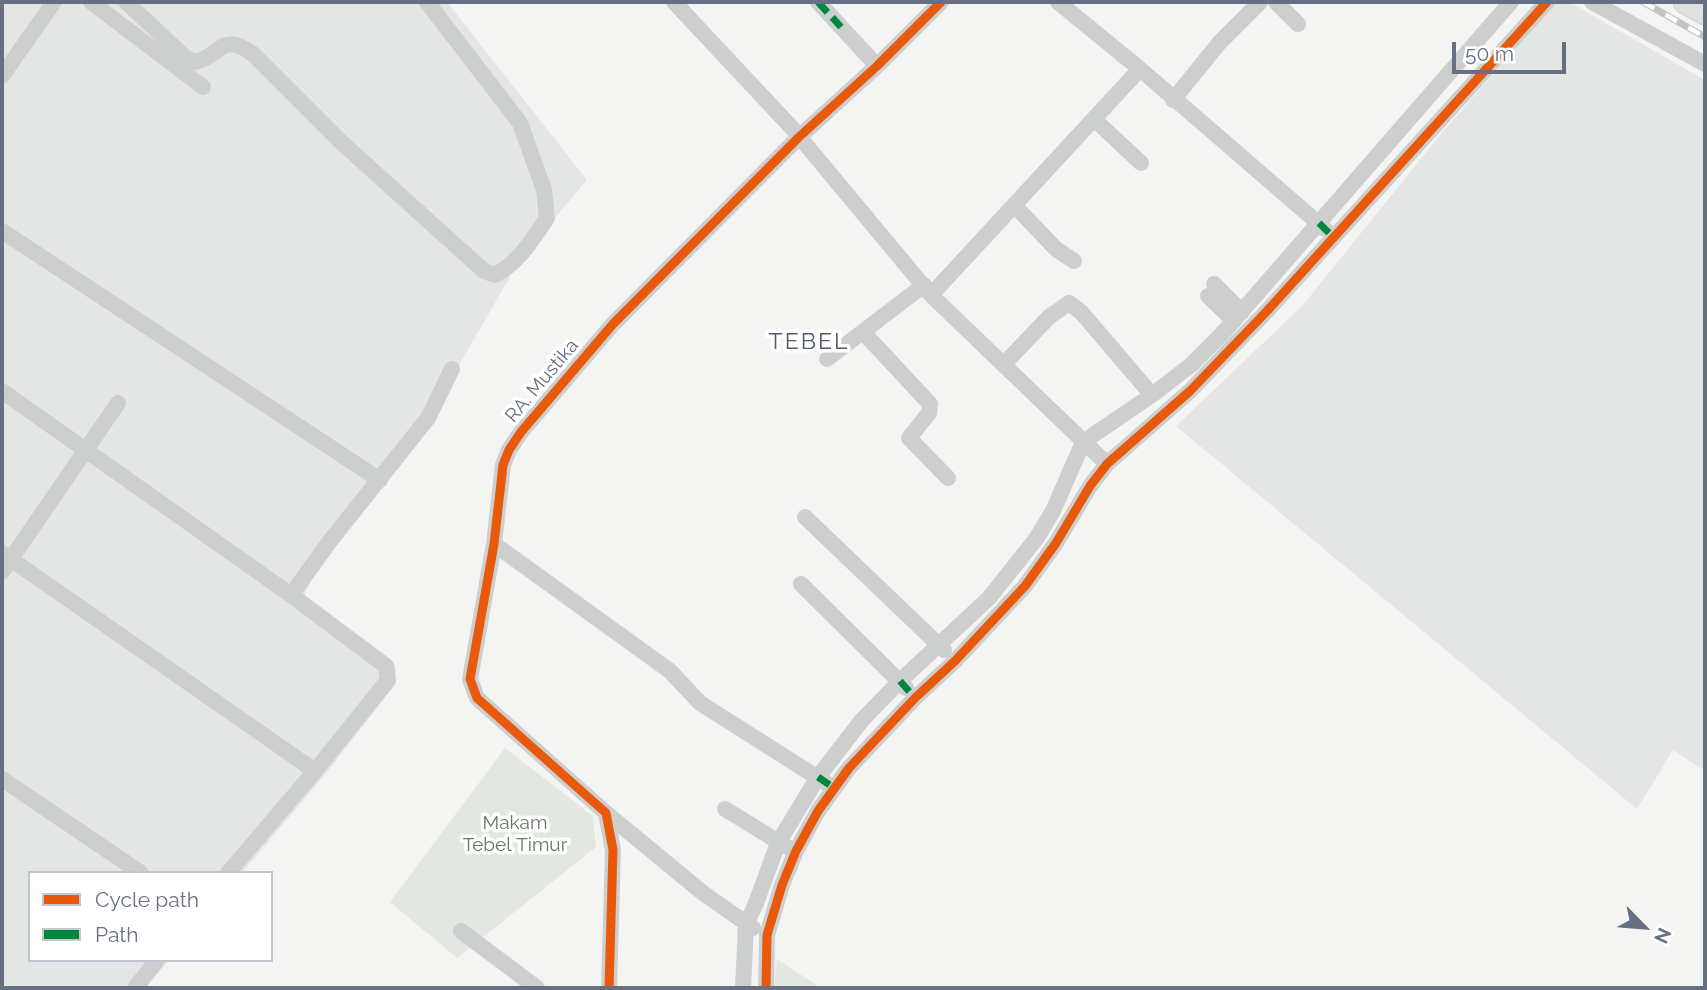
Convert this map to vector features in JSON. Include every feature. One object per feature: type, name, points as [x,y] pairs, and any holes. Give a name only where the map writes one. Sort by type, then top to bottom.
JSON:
[{"type":"highway","points":[[1685,2],[1705,13]]},
{"type":"street","points":[[2,76],[54,2]]},
{"type":"street","points":[[91,2],[204,87]]},
{"type":"street","points":[[126,2],[185,57],[195,62],[228,44],[239,44],[246,49],[341,142],[484,271],[495,275],[505,270],[522,254],[547,218],[544,190],[520,123],[427,2]]},
{"type":"street","points":[[674,2],[799,137],[927,290],[1095,453]]},
{"type":"street","points":[[818,2],[877,66]]},
{"type":"street","points":[[1058,2],[1140,69],[1327,231]]},
{"type":"street","points":[[1174,100],[1220,42],[1260,2]]},
{"type":"street","points":[[1276,2],[1298,24]]},
{"type":"street","points":[[743,988],[755,930],[756,903],[786,846],[818,811],[826,783],[862,720],[907,689],[1025,586],[1056,543],[1090,486],[1095,453],[1190,391],[1327,231],[1511,2]]},
{"type":"street","points":[[826,783],[849,768],[907,689],[948,654],[1036,539],[1052,511],[1095,453],[1153,395],[1192,365],[1327,231],[1546,2]]},
{"type":"street","points":[[1592,2],[1705,64]]},
{"type":"street","name":"RA. Mustika","points":[[755,930],[606,813],[474,694],[470,679],[494,544],[503,465],[521,432],[613,324],[799,137],[877,66],[938,3]]},
{"type":"street","points":[[827,359],[927,290],[1014,205],[1140,69]]},
{"type":"street","points":[[1094,119],[1141,163]]},
{"type":"street","points":[[1014,205],[1056,248],[1074,261]]},
{"type":"street","points":[[2,231],[380,480]]},
{"type":"street","points":[[1211,290],[1238,317]]},
{"type":"street","points":[[1004,364],[1049,317],[1069,303],[1081,312],[1153,395]]},
{"type":"street","points":[[863,332],[931,407],[909,438],[948,478]]},
{"type":"street","points":[[291,595],[330,541],[428,418],[452,369]]},
{"type":"street","points":[[2,391],[382,660],[389,671],[388,680],[315,772],[230,871]]},
{"type":"street","points":[[118,403],[87,450],[5,561],[315,772]]},
{"type":"street","points":[[805,517],[948,654]]},
{"type":"street","points":[[494,544],[670,671],[700,703],[826,783]]},
{"type":"street","points":[[801,584],[907,689]]},
{"type":"street","points":[[2,779],[138,871]]},
{"type":"street","points":[[726,809],[786,846]]},
{"type":"street","points":[[606,813],[613,850],[609,988]]},
{"type":"street","points":[[766,988],[755,930],[782,885],[786,846]]},
{"type":"street","points":[[461,931],[537,988]]},
{"type":"street","points":[[135,988],[155,962]]},
{"type":"shaded area","points":[[2,2],[447,2],[587,180],[521,258],[456,370],[379,489],[313,577],[302,599],[396,666],[395,685],[324,776],[244,871],[28,871],[28,962],[167,962],[146,988],[2,988]]},
{"type":"shaded area","points":[[1556,2],[1569,2],[1705,80],[1705,771],[1673,750],[1637,809],[1176,426],[1302,306],[1440,135]]},
{"type":"green space","name":"Makam Tebel Timur","points":[[505,748],[593,816],[596,847],[457,958],[390,902]]},
{"type":"green space","points":[[777,959],[821,988],[774,988]]},
{"type":"railway","points":[[1643,2],[1705,37]]},
{"type":"marked path","points":[[818,2],[841,27]]},
{"type":"marked path","points":[[1319,223],[1334,238]]},
{"type":"marked path","points":[[900,681],[915,698]]},
{"type":"marked path","points":[[818,777],[834,788]]},
{"type":"cycle path","points":[[609,988],[613,850],[606,813],[477,698],[470,679],[494,544],[503,465],[521,432],[613,324],[799,137],[877,66],[941,2]]},
{"type":"cycle path","points":[[766,988],[767,935],[782,885],[796,851],[818,811],[849,768],[1025,586],[1107,464],[1190,391],[1267,311],[1547,2]]},
{"type":"district","name":"TEBEL","points":[[809,342]]}]
